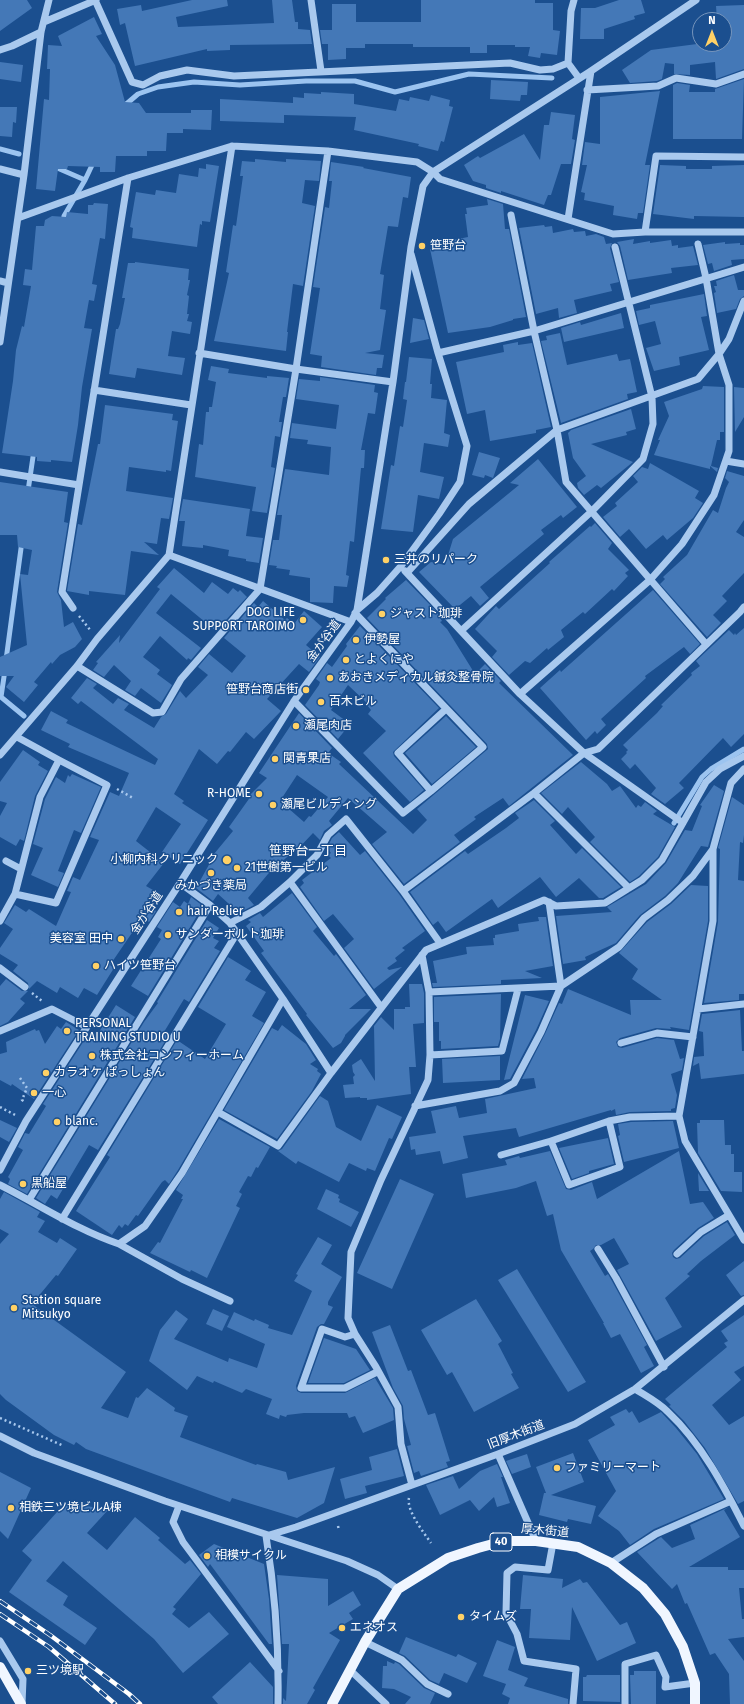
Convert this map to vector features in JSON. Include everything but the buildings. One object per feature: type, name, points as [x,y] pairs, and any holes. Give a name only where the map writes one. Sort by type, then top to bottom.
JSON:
[{"type":"main road","name":"厚木街道","points":[[332,1704],[365,1642],[398,1589],[448,1558],[504,1541],[536,1541],[578,1547],[611,1563],[643,1588],[665,1614],[683,1646],[695,1683],[695,1704]]},
{"type":"main road","points":[[0,1667],[22,1704]]},
{"type":"street","points":[[0,342],[24,175],[41,32],[49,0]]},
{"type":"street","points":[[44,22],[96,0],[132,82],[143,85],[160,76],[187,70],[234,76],[510,63],[540,70],[553,70],[568,63]]},
{"type":"street","points":[[311,0],[320,71]]},
{"type":"street","points":[[574,0],[571,11],[568,63],[580,78]]},
{"type":"street","points":[[356,612],[393,382],[410,250],[423,186],[432,172],[591,71],[696,0]]},
{"type":"street","points":[[0,50],[41,32]]},
{"type":"street","points":[[568,219],[591,71]]},
{"type":"street","points":[[587,90],[658,86],[676,78],[716,84],[744,74]]},
{"type":"street","points":[[18,218],[128,178],[232,146],[328,151],[417,162],[440,179],[613,234],[645,232],[744,232]]},
{"type":"street","points":[[0,755],[77,666],[97,639],[169,555],[232,146]]},
{"type":"street","points":[[77,666],[153,713],[162,712],[181,679],[260,589],[296,369],[328,151]]},
{"type":"street","points":[[645,232],[656,156],[744,157]]},
{"type":"street","points":[[0,169],[24,175]]},
{"type":"street","points":[[73,608],[62,592],[128,178]]},
{"type":"street","points":[[511,215],[534,331],[557,430],[566,482],[706,644]]},
{"type":"street","points":[[520,694],[650,580],[682,544],[714,495],[729,451],[729,385],[719,354],[706,278],[698,244]]},
{"type":"street","points":[[462,630],[592,512],[643,459],[653,424],[652,397],[615,247]]},
{"type":"street","points":[[356,612],[377,593],[401,566],[439,514],[460,482],[467,446],[438,353],[410,250]]},
{"type":"street","points":[[438,353],[534,331],[744,267]]},
{"type":"street","points":[[0,281],[8,283]]},
{"type":"street","points":[[407,573],[469,504],[557,430],[652,397],[698,379],[719,354],[729,339],[744,301]]},
{"type":"street","points":[[199,353],[296,369],[393,382]]},
{"type":"street","points":[[94,390],[191,405]]},
{"type":"street","points":[[726,461],[744,464]]},
{"type":"street","points":[[0,472],[79,485]]},
{"type":"street","points":[[169,555],[351,622]]},
{"type":"street","points":[[401,566],[520,694],[584,753],[683,823]]},
{"type":"street","points":[[403,891],[534,793],[584,753],[598,749],[706,644],[743,611]]},
{"type":"street","points":[[294,701],[403,813],[483,747],[356,612]]},
{"type":"street","name":"金が谷道","points":[[0,1170],[18,1134],[180,883],[294,701],[351,622],[356,612]]},
{"type":"street","points":[[431,791],[398,753],[446,709]]},
{"type":"street","points":[[15,894],[56,903],[107,784],[17,737]]},
{"type":"street","points":[[218,1112],[278,1146],[331,1073],[426,950],[544,900],[556,906],[605,903],[642,880],[662,860],[706,782],[720,769],[744,756]]},
{"type":"street","points":[[0,921],[15,894],[40,797],[59,760]]},
{"type":"street","points":[[744,769],[731,783],[713,849],[713,921],[679,1116],[685,1141],[744,1240]]},
{"type":"street","points":[[534,793],[629,888]]},
{"type":"street","points":[[230,923],[261,907],[290,882],[317,855],[328,835],[346,819],[403,891],[440,943]]},
{"type":"street","points":[[429,992],[561,986],[619,947],[644,918],[668,900],[693,876],[713,849]]},
{"type":"street","points":[[6,861],[21,869]]},
{"type":"street","points":[[290,882],[381,1007]]},
{"type":"street","points":[[180,883],[210,905],[230,923],[283,999],[331,1073]]},
{"type":"street","points":[[415,1106],[500,1092],[514,1083],[541,1032],[561,986],[549,902]]},
{"type":"street","points":[[29,1200],[210,905]]},
{"type":"street","points":[[62,1219],[237,933]]},
{"type":"street","points":[[412,1485],[401,1444],[398,1408],[355,1334],[348,1318],[351,1252],[381,1180],[428,1080],[430,1055],[429,992],[422,955]]},
{"type":"street","points":[[0,968],[25,988]]},
{"type":"street","points":[[430,1055],[502,1051],[518,989]]},
{"type":"street","points":[[119,1244],[145,1226],[182,1173],[283,999]]},
{"type":"street","points":[[698,1010],[744,1004]]},
{"type":"street","points":[[0,1031],[52,1009],[87,1027]]},
{"type":"street","points":[[621,1044],[657,1033],[693,1037]]},
{"type":"street","points":[[501,1155],[630,1117],[679,1116]]},
{"type":"street","points":[[552,1141],[569,1185],[620,1167],[609,1122]]},
{"type":"street","points":[[0,1185],[62,1219],[98,1237],[119,1244],[182,1279],[230,1301]]},
{"type":"street","points":[[676,1254],[701,1232],[729,1215]]},
{"type":"street","points":[[598,1249],[616,1278],[664,1367]]},
{"type":"street","name":"旧厚木街道","points":[[266,1536],[296,1527],[498,1454],[575,1424],[635,1389],[664,1367],[744,1300]]},
{"type":"street","points":[[355,1334],[345,1337],[322,1329],[301,1388],[345,1388],[377,1372]]},
{"type":"street","points":[[635,1389],[668,1412],[699,1448],[731,1501],[744,1526]]},
{"type":"street","points":[[0,1436],[34,1453],[179,1506],[266,1536],[348,1561],[378,1575],[398,1589]]},
{"type":"street","points":[[498,1454],[536,1541]]},
{"type":"street","points":[[611,1563],[656,1534],[731,1501]]},
{"type":"street","points":[[179,1506],[172,1522],[183,1542],[279,1671]]},
{"type":"street","points":[[266,1536],[272,1570],[279,1671],[278,1704]]},
{"type":"street","points":[[553,1543],[548,1570],[515,1567],[507,1573],[506,1613],[517,1634],[524,1661],[576,1669],[572,1704]]},
{"type":"street","points":[[0,1641],[23,1679],[22,1704]]},
{"type":"street","points":[[365,1642],[402,1660],[427,1684],[448,1694]]},
{"type":"street","points":[[625,1704],[625,1664],[656,1654],[666,1676],[665,1687],[695,1683]]},
{"type":"street","points":[[350,1670],[386,1704]]},
{"type":"path","points":[[73,608],[97,639]]},
{"type":"path","points":[[107,784],[133,798]]},
{"type":"path","points":[[25,988],[52,1009]]},
{"type":"path","points":[[20,1078],[27,1088],[22,1100],[35,1108]]},
{"type":"path","points":[[0,1107],[19,1117]]},
{"type":"path","points":[[0,1418],[64,1446]]},
{"type":"path","points":[[412,1485],[408,1502],[416,1520],[431,1543]]},
{"type":"waterway","points":[[124,106],[138,94],[158,87],[194,82],[240,85],[306,81],[355,81],[395,92],[469,74],[552,78]]},
{"type":"waterway","points":[[0,149],[19,154]]},
{"type":"waterway","points":[[63,224],[64,216],[94,161]]},
{"type":"waterway","points":[[55,167],[85,180]]},
{"type":"waterway","points":[[28,491],[34,450]]},
{"type":"waterway","points":[[6,660],[22,541]]},
{"type":"waterway","points":[[5,670],[1,697],[24,716]]},
{"type":"waterway","points":[[674,823],[702,777],[711,769],[744,749]]},
{"type":"railway","points":[[0,1601],[50,1635],[129,1694],[140,1704]]},
{"type":"railway","points":[[0,1614],[49,1647],[115,1704]]},
{"type":"place","name":"笹野台","points":[[422,246]]},
{"type":"place","name":"三井のリパーク","points":[[386,560]]},
{"type":"place","name":"ジャスト珈琲","points":[[382,614]]},
{"type":"place","name":"DOG LIFE SUPPORT TAROIMO","points":[[303,620]]},
{"type":"place","name":"伊勢屋","points":[[356,640]]},
{"type":"place","name":"とよくにや","points":[[346,660]]},
{"type":"place","name":"あおきメディカル鍼灸整骨院","points":[[330,678]]},
{"type":"place","name":"笹野台商店街","points":[[306,690]]},
{"type":"place","name":"百木ビル","points":[[321,702]]},
{"type":"place","name":"瀬尾肉店","points":[[296,726]]},
{"type":"place","name":"関青果店","points":[[275,759]]},
{"type":"place","name":"R-HOME","points":[[259,794]]},
{"type":"place","name":"瀬尾ビルディング","points":[[273,805]]},
{"type":"place","name":"小柳内科クリニック","points":[[227,860]]},
{"type":"place","name":"21世樹第一ビル","points":[[237,868]]},
{"type":"place","name":"みかづき薬局","points":[[211,873]]},
{"type":"place","name":"hair Relier","points":[[179,912]]},
{"type":"place","name":"サンダーボルト珈琲","points":[[168,935]]},
{"type":"place","name":"美容室 田中","points":[[121,939]]},
{"type":"place","name":"ハイツ笹野台","points":[[96,966]]},
{"type":"place","name":"PERSONAL TRAINING STUDIO U","points":[[67,1031]]},
{"type":"place","name":"株式会社コンフィーホーム","points":[[92,1056]]},
{"type":"place","name":"カラオケ ぱっしょん","points":[[46,1073]]},
{"type":"place","name":"一心","points":[[34,1093]]},
{"type":"place","name":"blanc.","points":[[57,1122]]},
{"type":"place","name":"黒船屋","points":[[23,1184]]},
{"type":"place","name":"Station square Mitsukyo","points":[[14,1308]]},
{"type":"place","name":"ファミリーマート","points":[[557,1468]]},
{"type":"place","name":"相鉄三ツ境ビルA棟","points":[[11,1508]]},
{"type":"place","name":"相模サイクル","points":[[207,1556]]},
{"type":"place","name":"タイムズ","points":[[461,1617]]},
{"type":"place","name":"エネオス","points":[[342,1628]]},
{"type":"place","name":"三ツ境駅","points":[[28,1671]]},
{"type":"district","name":"笹野台一丁目","points":[[308,851]]}]
